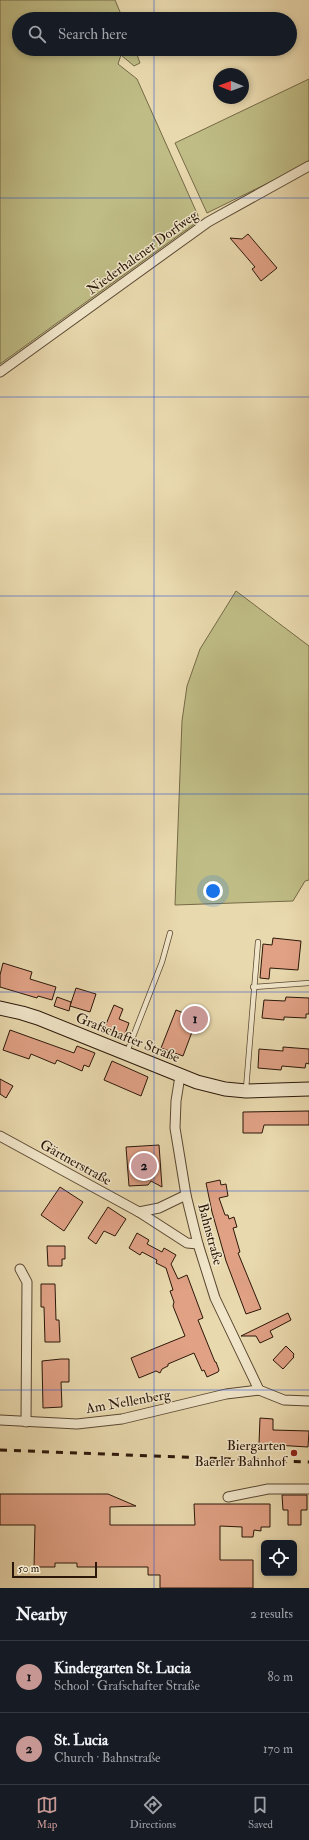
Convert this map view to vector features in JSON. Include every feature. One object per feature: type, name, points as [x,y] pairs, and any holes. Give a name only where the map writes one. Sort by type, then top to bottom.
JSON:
[{"type":"main road","name":"Grafschafter Straße","points":[[0,1008],[22,1012],[127,1052],[180,1076],[225,1089],[246,1091],[309,1089]]},
{"type":"street","name":"Niederhalener Dorfweg","points":[[0,372],[208,222],[309,166]]},
{"type":"street","name":"Bahnstraße","points":[[180,1076],[176,1101],[175,1128],[186,1195],[198,1244],[215,1298],[259,1390]]},
{"type":"street","name":"Gärtnerstraße","points":[[0,1136],[139,1212],[187,1243],[198,1244]]},
{"type":"street","points":[[139,1212],[159,1208],[186,1195]]},
{"type":"street","points":[[20,1269],[27,1282],[26,1422]]},
{"type":"street","points":[[259,1390],[284,1400],[309,1401]]},
{"type":"street","name":"Am Nellenberg","points":[[0,1420],[77,1424],[122,1419],[226,1394],[259,1390]]},
{"type":"street","points":[[228,1497],[268,1489],[309,1489]]},
{"type":"lane","points":[[127,1052],[162,962],[170,933]]},
{"type":"lane","points":[[246,1091],[253,987],[258,942]]},
{"type":"lane","points":[[253,987],[309,983]]},
{"type":"shaded area","points":[[0,0],[115,0],[120,12],[12,12],[12,56],[121,56],[118,64],[137,79],[200,220],[0,364]]},
{"type":"shaded area","points":[[122,56],[138,56],[140,63],[134,66]]},
{"type":"shaded area","points":[[309,79],[309,163],[207,213],[175,143]]},
{"type":"shaded area","points":[[236,591],[309,646],[309,880],[305,881],[293,901],[175,905],[182,721],[187,686],[200,649]]},
{"type":"building","points":[[248,234],[277,268],[261,281],[252,269],[255,267],[230,238],[242,239]]},
{"type":"building","points":[[273,938],[301,941],[298,970],[270,968],[269,979],[260,978],[263,944],[272,945]]},
{"type":"building","points":[[3,963],[32,972],[30,979],[56,987],[52,1000],[38,996],[37,998],[0,987],[0,975]]},
{"type":"building","points":[[76,988],[96,994],[90,1012],[70,1006]]},
{"type":"building","points":[[57,997],[71,1002],[69,1011],[54,1006]]},
{"type":"building","points":[[286,997],[309,998],[309,1014],[306,1014],[306,1018],[284,1017],[284,1020],[262,1018],[264,1000],[285,1001]]},
{"type":"building","points":[[114,1005],[123,1009],[119,1019],[129,1023],[124,1037],[104,1029]]},
{"type":"building","points":[[176,1010],[201,1020],[196,1033],[192,1032],[183,1056],[161,1048]]},
{"type":"building","points":[[10,1030],[74,1053],[77,1046],[95,1053],[89,1067],[84,1065],[82,1071],[57,1060],[55,1064],[31,1054],[29,1059],[3,1050]]},
{"type":"building","points":[[283,1047],[309,1049],[309,1064],[306,1063],[305,1068],[282,1066],[281,1070],[258,1068],[259,1049],[283,1051]]},
{"type":"building","points":[[112,1061],[148,1077],[141,1096],[104,1080]]},
{"type":"building","points":[[0,1079],[13,1086],[6,1098],[0,1094]]},
{"type":"building","points":[[309,1111],[309,1125],[264,1125],[262,1133],[243,1133],[243,1112]]},
{"type":"building","points":[[159,1145],[162,1187],[151,1181],[148,1185],[129,1186],[126,1147]]},
{"type":"building","points":[[220,1180],[221,1185],[226,1184],[228,1196],[219,1198],[225,1215],[228,1215],[229,1219],[234,1217],[237,1227],[233,1228],[240,1252],[238,1253],[261,1309],[246,1314],[226,1261],[212,1212],[206,1183]]},
{"type":"building","points":[[60,1187],[83,1202],[64,1231],[41,1215]]},
{"type":"building","points":[[108,1207],[126,1219],[115,1236],[104,1231],[96,1244],[88,1238]]},
{"type":"building","points":[[137,1233],[149,1240],[147,1244],[162,1252],[164,1248],[176,1255],[171,1264],[178,1279],[187,1275],[203,1318],[198,1320],[216,1362],[219,1370],[218,1372],[207,1377],[204,1370],[202,1371],[194,1353],[168,1364],[168,1366],[162,1369],[160,1373],[156,1371],[139,1378],[131,1358],[185,1336],[173,1306],[174,1302],[170,1291],[173,1290],[166,1268],[156,1263],[157,1260],[142,1252],[140,1255],[129,1248]]},
{"type":"building","points":[[47,1246],[65,1246],[65,1259],[62,1259],[62,1266],[48,1266]]},
{"type":"building","points":[[41,1284],[55,1284],[56,1320],[59,1320],[60,1342],[45,1342],[44,1307],[41,1307]]},
{"type":"building","points":[[288,1313],[291,1320],[270,1331],[273,1337],[260,1343],[256,1336],[241,1336]]},
{"type":"building","points":[[286,1346],[294,1354],[294,1357],[283,1369],[273,1360]]},
{"type":"building","points":[[69,1359],[69,1382],[61,1382],[62,1407],[43,1408],[42,1361]]},
{"type":"building","points":[[260,1418],[273,1419],[273,1430],[309,1431],[308,1447],[259,1444]]},
{"type":"building","points":[[0,1494],[108,1494],[136,1506],[110,1507],[110,1525],[195,1525],[194,1504],[270,1504],[270,1527],[261,1527],[261,1531],[254,1530],[253,1537],[242,1537],[242,1527],[220,1526],[220,1560],[253,1560],[253,1588],[160,1588],[160,1575],[148,1575],[148,1567],[77,1567],[77,1563],[55,1563],[55,1567],[34,1567],[35,1525],[0,1525]]},
{"type":"building","points":[[282,1495],[307,1495],[307,1510],[301,1510],[301,1525],[288,1525],[288,1510],[283,1510]]},
{"type":"railway","points":[[0,1450],[309,1462]]},
{"type":"place","name":"Kindergarten St. Lucia","points":[[195,1019]]},
{"type":"place","name":"St. Lucia","points":[[144,1166]]},
{"type":"place","name":"Biergarten Baerler Bahnhof","points":[[294,1453]]}]
